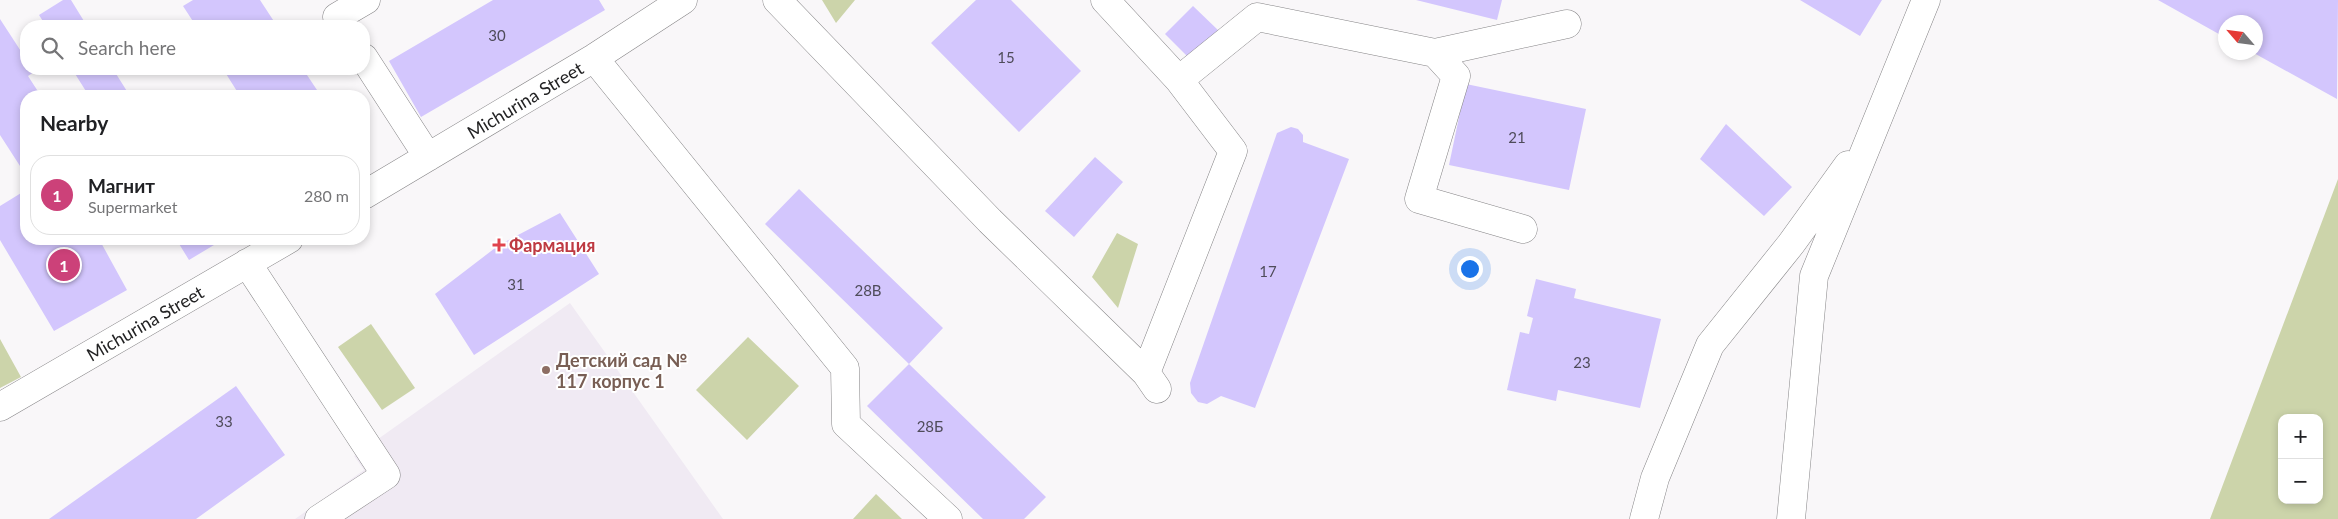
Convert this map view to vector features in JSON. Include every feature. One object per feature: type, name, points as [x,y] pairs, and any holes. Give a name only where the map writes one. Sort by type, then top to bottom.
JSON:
[{"type":"street","points":[[335,14],[366,0]]},
{"type":"street","name":"Michurina Street","points":[[370,191],[594,58],[683,0]]},
{"type":"street","points":[[777,0],[990,221],[1151,381],[1233,151],[1179,80],[1104,0]]},
{"type":"street","points":[[1791,519],[1814,276],[1926,0]]},
{"type":"street","points":[[1179,80],[1257,18],[1435,53],[1567,24]]},
{"type":"street","points":[[1435,53],[1456,76],[1419,199],[1523,229]]},
{"type":"street","points":[[594,58],[845,368],[846,424],[948,519]]},
{"type":"street","points":[[370,67],[428,157]]},
{"type":"street","points":[[1644,519],[1656,478],[1710,345],[1791,244],[1872,132]]},
{"type":"street","name":"Michurina Street","points":[[0,408],[279,245]]},
{"type":"street","points":[[248,263],[386,475],[319,519]]},
{"type":"shaded area","name":"Детский сад № 117 корпус 1","points":[[570,303],[723,519],[295,519],[364,470],[354,456]]},
{"type":"green space","points":[[822,0],[855,0],[836,23]]},
{"type":"green space","points":[[2338,179],[2338,519],[2210,519]]},
{"type":"green space","points":[[1117,233],[1138,244],[1118,308],[1092,277]]},
{"type":"green space","points":[[371,324],[415,388],[382,410],[338,347]]},
{"type":"green space","points":[[748,337],[799,386],[747,440],[696,390]]},
{"type":"green space","points":[[0,339],[21,377],[0,388]]},
{"type":"green space","points":[[876,494],[902,519],[853,519]]},
{"type":"building","points":[[63,0],[71,0],[83,20],[42,20],[39,15]]},
{"type":"building","points":[[193,0],[260,0],[273,20],[192,20],[183,6]]},
{"type":"building","points":[[493,0],[599,0],[605,10],[421,117],[389,61]]},
{"type":"building","points":[[976,0],[1011,0],[1081,71],[1019,132],[931,43]]},
{"type":"building","points":[[1416,0],[1502,0],[1497,20]]},
{"type":"building","points":[[1800,0],[1882,0],[1860,36]]},
{"type":"building","points":[[2158,0],[2338,0],[2337,99],[2263,58],[2263,15],[2218,15],[2218,34]]},
{"type":"building","points":[[1193,6],[1219,31],[1190,59],[1165,34]]},
{"type":"building","points":[[0,19],[20,50],[20,75],[30,75],[28,76],[37,90],[20,90],[20,166],[0,135]]},
{"type":"building","points":[[76,75],[117,75],[126,90],[85,90]]},
{"type":"building","points":[[227,75],[307,75],[317,90],[236,90]]},
{"type":"building","points":[[1466,84],[1586,109],[1569,190],[1449,165]]},
{"type":"building","points":[[1726,124],[1792,187],[1764,216],[1700,159]]},
{"type":"building","points":[[1291,127],[1298,129],[1303,135],[1303,142],[1349,159],[1255,408],[1221,396],[1207,404],[1198,402],[1191,393],[1190,383],[1277,133]]},
{"type":"building","points":[[1095,157],[1123,182],[1074,237],[1045,211]]},
{"type":"building","points":[[799,189],[943,328],[909,364],[765,224]]},
{"type":"building","points":[[20,194],[20,245],[102,245],[127,290],[54,331],[0,240],[0,206]]},
{"type":"building","points":[[560,213],[599,274],[474,355],[435,294],[499,245]]},
{"type":"building","points":[[180,245],[214,245],[189,260]]},
{"type":"building","points":[[1536,279],[1576,289],[1574,298],[1661,319],[1640,408],[1558,390],[1556,401],[1507,390],[1520,332],[1529,334],[1533,318],[1527,316]]},
{"type":"building","points":[[909,364],[1046,497],[1024,519],[983,519],[867,406]]},
{"type":"building","points":[[236,386],[285,455],[196,519],[49,519]]},
{"type":"place","name":"Фармация","points":[[499,245]]},
{"type":"place","name":"Магнит","points":[[64,265]]},
{"type":"place","name":"Детский сад № 117 корпус 1","points":[[546,370]]}]
